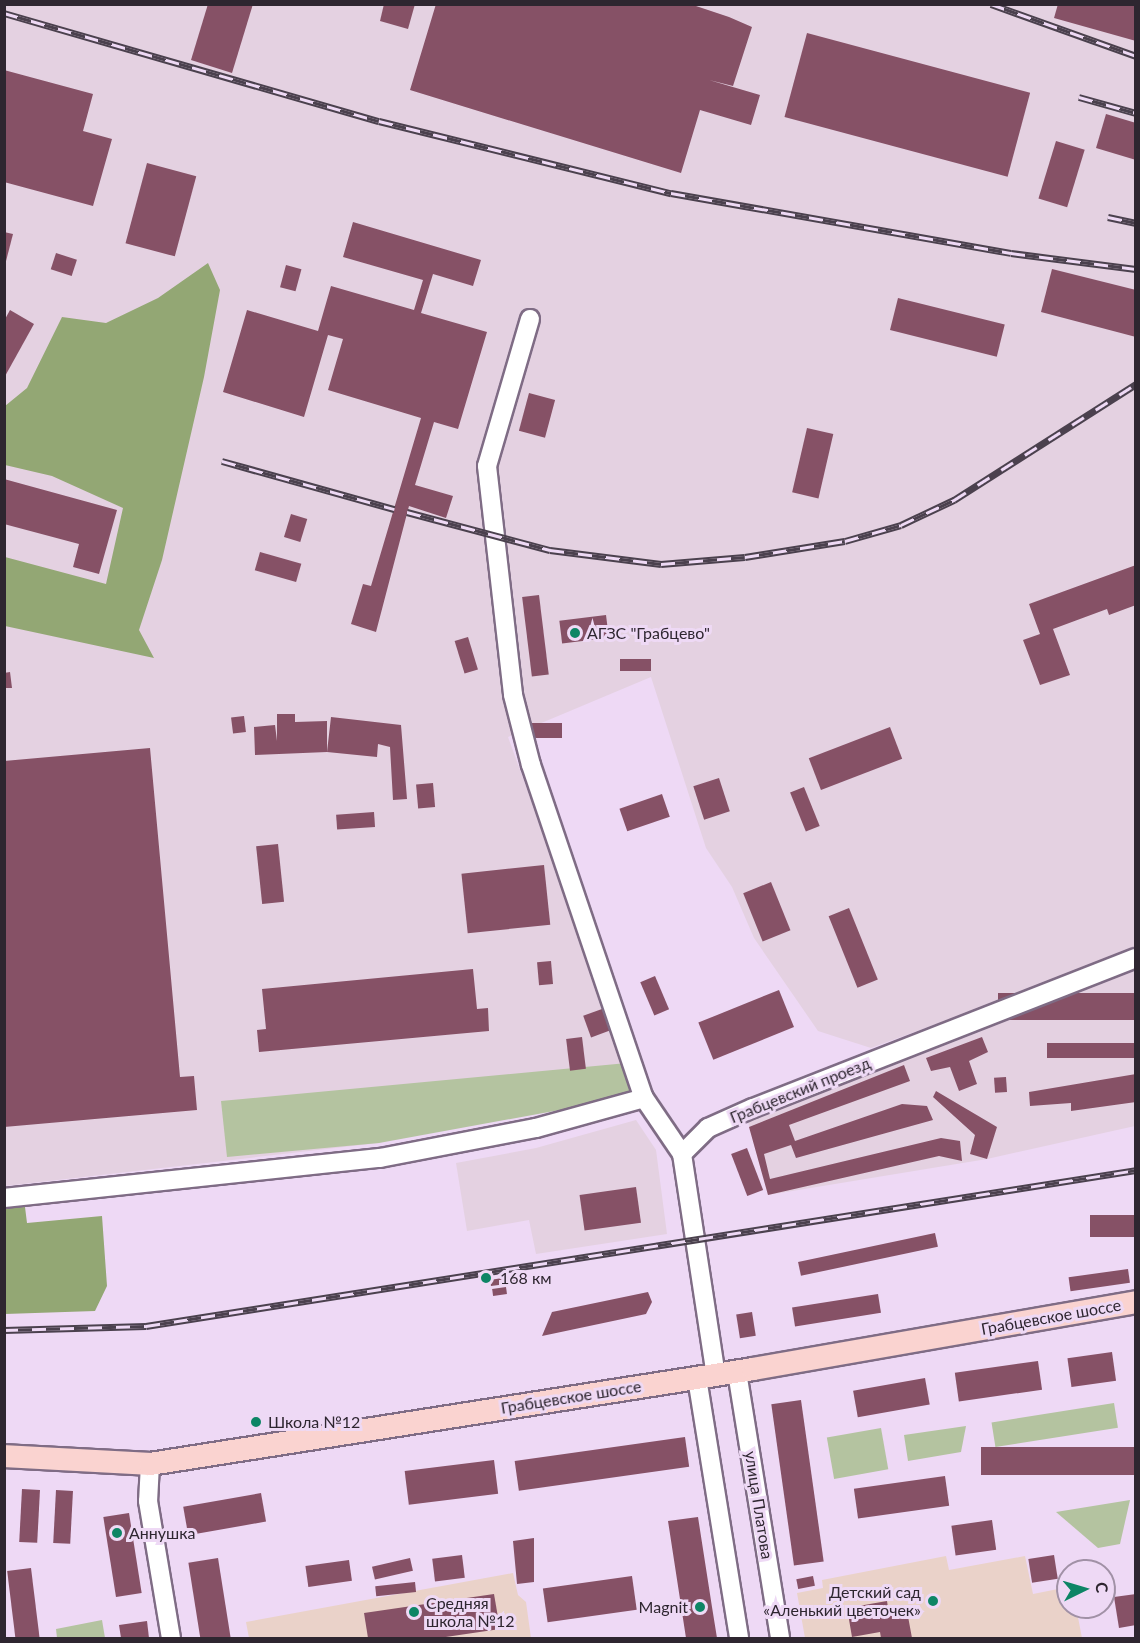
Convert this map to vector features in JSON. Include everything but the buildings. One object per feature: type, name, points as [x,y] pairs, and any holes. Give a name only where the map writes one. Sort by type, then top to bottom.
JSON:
[{"type":"main road","name":"Грабцевское шоссе","points":[[4,1456],[150,1464],[716,1375],[1136,1302]]},
{"type":"street","points":[[530,319],[487,466],[513,695],[528,755],[644,1098],[682,1154],[716,1375],[739,1638]]},
{"type":"street","name":"Грабцевский проезд","points":[[682,1154],[708,1128],[753,1108],[1136,958]]},
{"type":"street","points":[[4,1198],[380,1158],[536,1128],[644,1098]]},
{"type":"street","name":"улица Платова","points":[[716,1375],[780,1638]]},
{"type":"street","points":[[150,1464],[148,1501],[171,1638]]},
{"type":"shaded area","points":[[5,5],[1135,5],[1135,951],[871,1048],[818,1031],[754,938],[732,887],[706,848],[651,677],[508,737],[627,1063],[379,1143],[5,1186]]},
{"type":"shaded area","points":[[1135,968],[1135,1126],[987,1159],[768,1195],[747,1119]]},
{"type":"shaded area","points":[[636,1120],[656,1150],[667,1234],[536,1254],[529,1220],[467,1231],[456,1163],[536,1148]]},
{"type":"shaded area","name":"Детский сад «Аленький цветочек»","points":[[946,1556],[949,1570],[1025,1556],[1033,1594],[1056,1589],[1056,1619],[1078,1619],[1082,1638],[805,1638],[797,1593],[823,1588],[822,1580]]},
{"type":"shaded area","name":"Средняя школа №12","points":[[513,1573],[518,1595],[526,1602],[531,1638],[249,1638],[246,1622]]},
{"type":"green space","points":[[208,263],[220,290],[204,377],[162,560],[139,630],[154,658],[5,626],[5,557],[106,584],[123,508],[52,476],[5,465],[5,406],[27,388],[62,317],[106,323],[158,298]]},
{"type":"green space","points":[[627,1063],[632,1093],[587,1105],[379,1143],[227,1157],[221,1101]]},
{"type":"green space","points":[[25,1207],[27,1223],[102,1216],[107,1286],[95,1311],[5,1314],[5,1208]]},
{"type":"green space","points":[[1114,1403],[1118,1428],[995,1447],[992,1422]]},
{"type":"green space","points":[[966,1426],[961,1452],[908,1461],[904,1435]]},
{"type":"green space","points":[[881,1428],[888,1469],[834,1479],[827,1438]]},
{"type":"green space","points":[[1130,1500],[1120,1544],[1098,1548],[1056,1512]]},
{"type":"green space","points":[[102,1620],[105,1638],[57,1638],[56,1629]]},
{"type":"railway","points":[[991,4],[1136,56]]},
{"type":"railway","points":[[4,13],[379,121],[671,193],[1011,253],[1136,269]]},
{"type":"railway","points":[[1079,97],[1136,113]]},
{"type":"railway","points":[[1108,217],[1136,223]]},
{"type":"railway","points":[[407,512],[550,550],[661,564],[745,557],[845,541],[901,525],[954,500],[1136,384]]},
{"type":"railway","points":[[222,461],[394,509]]},
{"type":"railway","points":[[4,1330],[146,1326],[1136,1170]]},
{"type":"place","name":"АГЗС \"Грабцево\"","points":[[575,633]]},
{"type":"place","name":"168 км","points":[[486,1278]]},
{"type":"place","name":"Школа №12","points":[[256,1422]]},
{"type":"place","name":"Аннушка","points":[[117,1533]]},
{"type":"place","name":"Детский сад «Аленький цветочек»","points":[[933,1601]]},
{"type":"place","name":"Magnit","points":[[700,1607]]},
{"type":"place","name":"Средняя школа №12","points":[[414,1612]]}]
